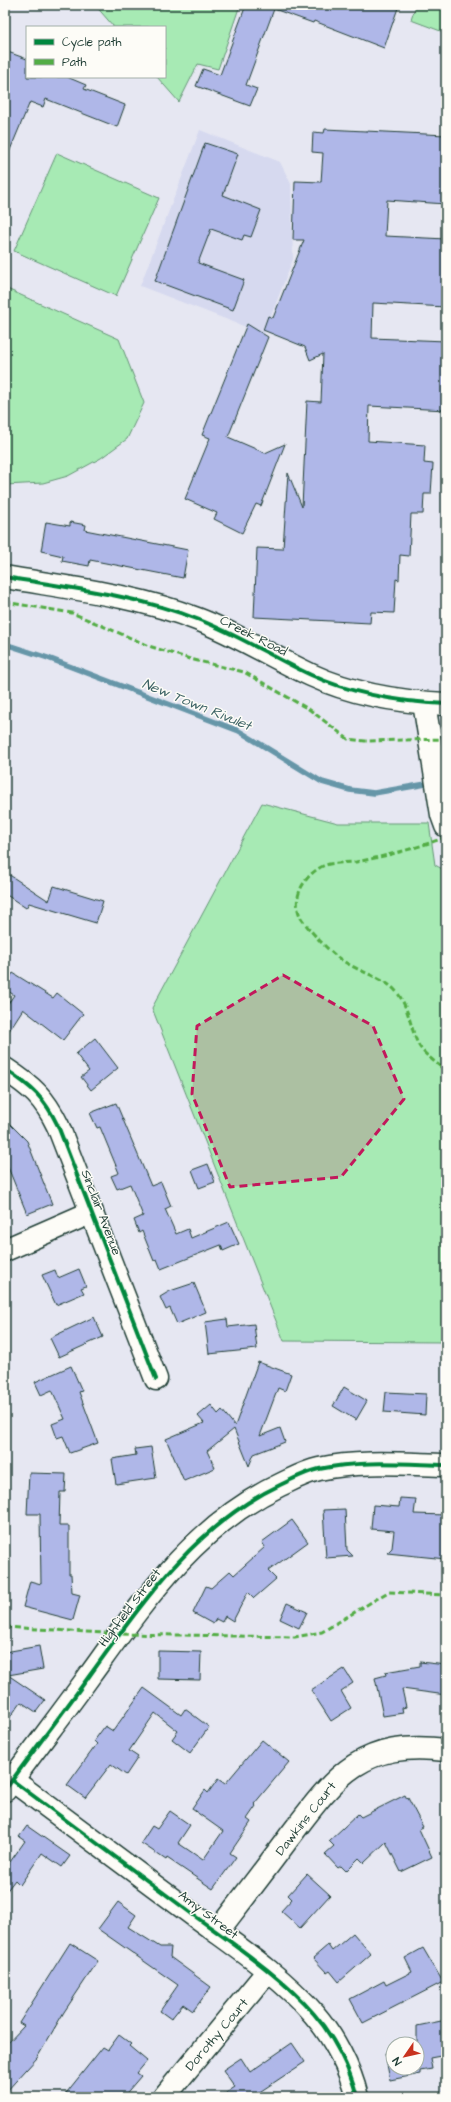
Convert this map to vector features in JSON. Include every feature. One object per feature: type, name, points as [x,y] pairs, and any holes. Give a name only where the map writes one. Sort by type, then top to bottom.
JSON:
[{"type":"street","name":"Creek Road","points":[[5,577],[131,600],[167,609],[230,632],[327,682],[364,693],[424,703],[446,704]]},
{"type":"street","points":[[424,703],[444,820]]},
{"type":"street","name":"Sinclair Avenue","points":[[5,1069],[29,1085],[50,1110],[58,1126],[156,1379]]},
{"type":"street","name":"Sinclair Avenue","points":[[5,1250],[92,1212]]},
{"type":"street","name":"Highfield Street","points":[[9,1785],[167,1573],[207,1532],[229,1515],[270,1490],[318,1470],[339,1465],[446,1465]]},
{"type":"street","name":"Dawkins Court","points":[[217,1932],[320,1797],[345,1771],[360,1762],[393,1750],[416,1748],[446,1750]]},
{"type":"street","name":"Amy Street","points":[[9,1785],[217,1932],[268,1971],[295,1994],[315,2015],[327,2032],[345,2065],[357,2097]]},
{"type":"street","name":"Dorothy Court","points":[[164,2097],[268,1971]]},
{"type":"highlighted area","points":[[283,975],[373,1026],[404,1099],[341,1177],[230,1187],[192,1094],[197,1026]]},
{"type":"shaded area","points":[[200,130],[280,162],[291,184],[293,259],[264,334],[140,286]]},
{"type":"green space","points":[[95,5],[240,5],[218,69],[198,64],[179,102],[158,78],[166,78],[166,26],[113,26]]},
{"type":"green space","points":[[416,5],[446,5],[446,33],[411,20]]},
{"type":"green space","points":[[57,153],[159,198],[116,296],[14,251]]},
{"type":"green space","points":[[5,288],[119,339],[144,403],[127,439],[101,458],[68,476],[43,483],[5,485]]},
{"type":"green space","points":[[262,803],[338,823],[429,823],[435,865],[446,871],[446,980],[442,991],[446,993],[446,1342],[284,1341],[152,1008]]},
{"type":"building","points":[[246,5],[399,5],[384,48],[314,21],[313,23],[274,9],[246,85],[257,89],[250,106],[196,86],[203,69],[220,75]]},
{"type":"building","points":[[5,51],[26,59],[26,78],[69,78],[86,85],[84,89],[125,105],[117,127],[46,99],[43,107],[30,102],[5,162]]},
{"type":"building","points":[[325,129],[446,135],[446,204],[387,200],[385,236],[446,239],[446,307],[373,303],[372,338],[446,341],[446,410],[369,406],[368,441],[425,445],[424,463],[433,464],[431,494],[424,494],[423,514],[411,514],[409,556],[400,555],[399,580],[396,579],[394,613],[371,612],[370,623],[254,617],[257,548],[283,549],[288,473],[302,507],[307,401],[321,402],[323,354],[310,360],[305,347],[263,330],[268,316],[273,318],[304,240],[293,240],[295,181],[321,182],[323,153],[312,152],[313,132],[324,133]]},
{"type":"building","points":[[205,143],[238,154],[223,195],[261,210],[251,237],[244,235],[242,240],[211,229],[198,263],[244,280],[233,310],[155,281]]},
{"type":"building","points":[[247,324],[268,337],[228,437],[265,453],[285,444],[261,506],[256,504],[242,533],[214,519],[217,513],[185,499],[210,438],[202,435]]},
{"type":"building","points":[[46,522],[70,526],[70,522],[86,525],[85,530],[188,550],[183,578],[90,560],[89,566],[62,561],[63,556],[41,551]]},
{"type":"building","points":[[5,872],[49,901],[54,886],[103,901],[96,923],[29,903],[26,908],[5,894]]},
{"type":"building","points":[[13,973],[53,998],[57,993],[83,1014],[63,1040],[23,1009],[5,1037],[5,1008],[14,995],[5,989],[5,985]]},
{"type":"building","points":[[95,1038],[118,1068],[91,1090],[81,1077],[89,1071],[76,1054]]},
{"type":"building","points":[[116,1103],[151,1186],[161,1182],[171,1206],[165,1209],[176,1234],[188,1229],[191,1238],[229,1222],[239,1244],[223,1251],[221,1245],[161,1269],[157,1259],[154,1261],[142,1231],[139,1233],[134,1220],[143,1216],[130,1184],[117,1189],[111,1176],[119,1173],[100,1127],[97,1128],[90,1113]]},
{"type":"building","points":[[5,1119],[27,1141],[52,1204],[27,1214],[5,1160]]},
{"type":"building","points":[[208,1164],[215,1182],[199,1188],[192,1170]]},
{"type":"building","points":[[79,1269],[86,1286],[81,1288],[84,1293],[56,1305],[42,1275],[55,1270],[58,1278]]},
{"type":"building","points":[[194,1283],[206,1312],[177,1324],[170,1308],[166,1310],[160,1297],[170,1291]]},
{"type":"building","points":[[94,1317],[103,1337],[59,1357],[50,1338]]},
{"type":"building","points":[[227,1319],[228,1327],[254,1324],[257,1349],[209,1354],[205,1322]]},
{"type":"building","points":[[258,1362],[291,1374],[285,1391],[278,1388],[260,1436],[280,1428],[285,1442],[254,1454],[249,1466],[234,1429],[207,1451],[215,1468],[184,1481],[166,1439],[204,1423],[198,1416],[211,1405],[218,1414],[222,1410],[235,1426]]},
{"type":"building","points":[[71,1366],[82,1391],[79,1392],[98,1443],[70,1453],[63,1436],[57,1438],[52,1424],[65,1419],[52,1390],[41,1395],[35,1382]]},
{"type":"building","points":[[344,1387],[367,1401],[356,1420],[333,1406]]},
{"type":"building","points":[[386,1392],[426,1394],[425,1415],[384,1412]]},
{"type":"building","points":[[151,1447],[156,1478],[116,1484],[112,1459],[136,1455],[135,1449]]},
{"type":"building","points":[[29,1473],[66,1474],[65,1492],[60,1492],[59,1526],[69,1526],[69,1574],[71,1574],[72,1593],[80,1595],[73,1620],[23,1607],[30,1581],[41,1584],[40,1514],[27,1514]]},
{"type":"building","points":[[400,1498],[416,1499],[414,1514],[446,1515],[446,1559],[387,1553],[392,1548],[394,1531],[371,1529],[373,1505],[399,1507]]},
{"type":"building","points":[[345,1509],[347,1550],[353,1556],[326,1558],[323,1510]]},
{"type":"building","points":[[292,1520],[308,1542],[268,1571],[276,1579],[254,1598],[248,1592],[233,1621],[225,1616],[222,1622],[216,1619],[213,1624],[193,1613],[206,1586],[211,1588],[230,1571],[234,1575],[265,1547],[262,1542]]},
{"type":"building","points":[[287,1603],[307,1612],[299,1628],[280,1619]]},
{"type":"building","points":[[39,1646],[43,1669],[8,1675],[45,1700],[36,1712],[21,1702],[5,1724],[5,1652]]},
{"type":"building","points":[[158,1651],[201,1652],[200,1680],[158,1679]]},
{"type":"building","points":[[420,1662],[446,1665],[446,1695],[402,1689],[406,1707],[402,1708],[403,1713],[383,1716],[375,1678],[386,1675],[385,1672],[420,1666]]},
{"type":"building","points":[[344,1669],[353,1683],[341,1691],[351,1708],[331,1721],[311,1690]]},
{"type":"building","points":[[144,1688],[181,1715],[185,1709],[209,1727],[190,1753],[172,1739],[178,1731],[155,1713],[129,1751],[138,1757],[126,1775],[111,1764],[85,1798],[67,1785],[97,1744],[94,1741],[105,1726],[113,1731]]},
{"type":"building","points":[[262,1740],[289,1762],[254,1804],[256,1806],[247,1819],[251,1822],[230,1853],[236,1857],[213,1889],[167,1858],[166,1860],[141,1843],[152,1826],[157,1829],[170,1811],[190,1825],[178,1843],[203,1860],[223,1831],[192,1809],[205,1790],[208,1793],[218,1779],[225,1784]]},
{"type":"building","points":[[405,1795],[423,1827],[419,1829],[432,1857],[401,1872],[386,1842],[364,1863],[359,1858],[346,1871],[341,1866],[338,1868],[325,1854],[334,1846],[329,1841],[358,1814],[361,1817]]},
{"type":"building","points":[[27,1826],[70,1856],[62,1867],[42,1853],[20,1885],[15,1880],[5,1893],[5,1869],[25,1841],[19,1837]]},
{"type":"building","points":[[307,1874],[330,1895],[300,1928],[281,1911],[292,1899],[288,1895]]},
{"type":"building","points":[[118,1902],[136,1915],[128,1927],[160,1947],[171,1947],[170,1957],[211,1987],[193,2011],[183,2004],[171,2019],[160,2011],[178,1985],[98,1929]]},
{"type":"building","points":[[353,1933],[371,1954],[339,1982],[330,1971],[327,1973],[313,1958],[328,1945],[332,1951]]},
{"type":"building","points":[[70,1943],[98,1961],[64,2012],[37,2058],[5,2093],[5,2046],[24,2026],[19,2023]]},
{"type":"building","points":[[423,1948],[443,1982],[363,2023],[350,1999],[384,1981],[386,1985],[412,1972],[405,1958]]},
{"type":"building","points":[[446,2020],[446,2055],[430,2058],[432,2069],[425,2070],[425,2036],[417,2036],[417,2026]]},
{"type":"building","points":[[119,2035],[131,2044],[129,2046],[147,2061],[137,2073],[141,2076],[123,2097],[63,2097],[103,2047],[108,2050]]},
{"type":"building","points":[[292,2043],[305,2062],[252,2097],[220,2097],[235,2087],[223,2070],[241,2058],[250,2072]]},
{"type":"building","points":[[389,2076],[410,2076],[390,2080]]},
{"type":"waterway","name":"New Town Rivulet","points":[[5,644],[48,658],[239,731],[322,782],[350,790],[374,793],[432,783]]},
{"type":"marked path","points":[[5,602],[72,613],[152,647],[190,659],[244,672],[310,710],[348,739],[365,741],[446,739]]},
{"type":"marked path","points":[[446,837],[379,857],[356,862],[335,863],[323,866],[311,874],[306,880],[302,886],[297,901],[300,916],[306,925],[332,953],[342,961],[383,981],[395,990],[404,1004],[420,1048],[446,1071]]},
{"type":"marked path","points":[[5,1627],[120,1634],[295,1637],[322,1632],[388,1592],[446,1595]]},
{"type":"cycle path","points":[[5,577],[102,593],[150,604],[212,625],[327,682],[377,696],[446,704]]},
{"type":"cycle path","points":[[5,1069],[23,1081],[36,1093],[48,1107],[58,1126],[156,1379]]},
{"type":"cycle path","points":[[5,1790],[151,1593],[197,1543],[222,1521],[250,1502],[280,1485],[314,1470],[350,1464],[398,1463],[446,1465]]},
{"type":"cycle path","points":[[12,1780],[272,1973],[314,2014],[335,2043],[346,2064],[357,2097]]}]
